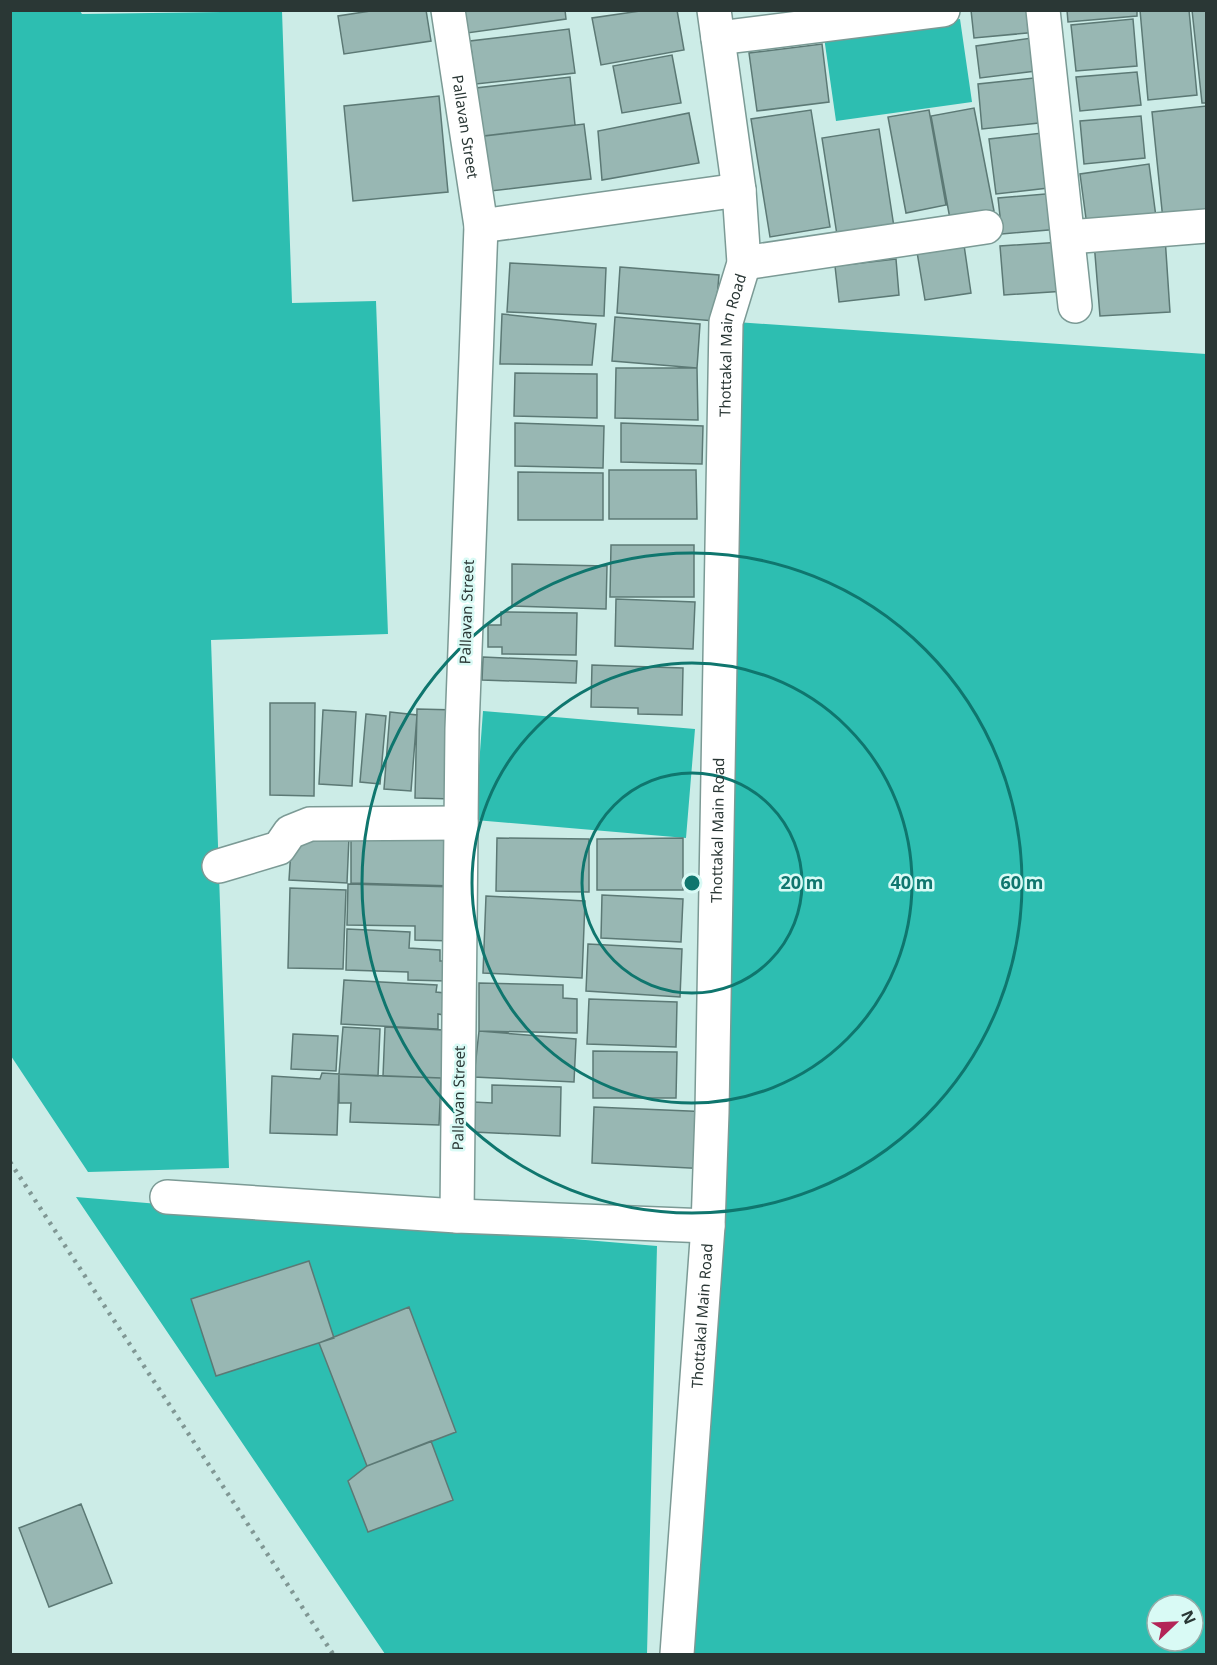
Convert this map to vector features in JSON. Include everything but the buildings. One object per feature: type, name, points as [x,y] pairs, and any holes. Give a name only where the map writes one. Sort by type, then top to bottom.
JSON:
[{"type":"street","name":"Pallavan Street","points":[[448,10],[481,226],[462,729],[456,1216]]},
{"type":"street","points":[[716,24],[943,10]]},
{"type":"street","points":[[1043,10],[1075,306]]},
{"type":"street","name":"Thottakal Main Road","points":[[677,1654],[708,1226],[726,322],[744,263],[740,190],[716,24]]},
{"type":"street","points":[[481,226],[740,190]]},
{"type":"street","points":[[1069,237],[1206,226]]},
{"type":"street","points":[[744,263],[986,227]]},
{"type":"street","points":[[219,866],[279,848],[290,832],[310,824],[460,823]]},
{"type":"street","points":[[167,1197],[456,1216],[708,1226]]},
{"type":"shaded area","points":[[10,11],[80,11],[82,14],[282,11],[292,303],[376,301],[388,634],[211,640],[229,1168],[88,1172],[11,1056]]},
{"type":"shaded area","points":[[960,19],[972,102],[836,121],[824,37]]},
{"type":"shaded area","points":[[736,322],[1206,354],[1206,1654],[694,1654]]},
{"type":"shaded area","points":[[483,711],[695,729],[686,838],[475,820]]},
{"type":"shaded area","points":[[76,1197],[657,1246],[647,1654],[385,1654]]},
{"type":"railway","points":[[10,1162],[333,1654]]}]
